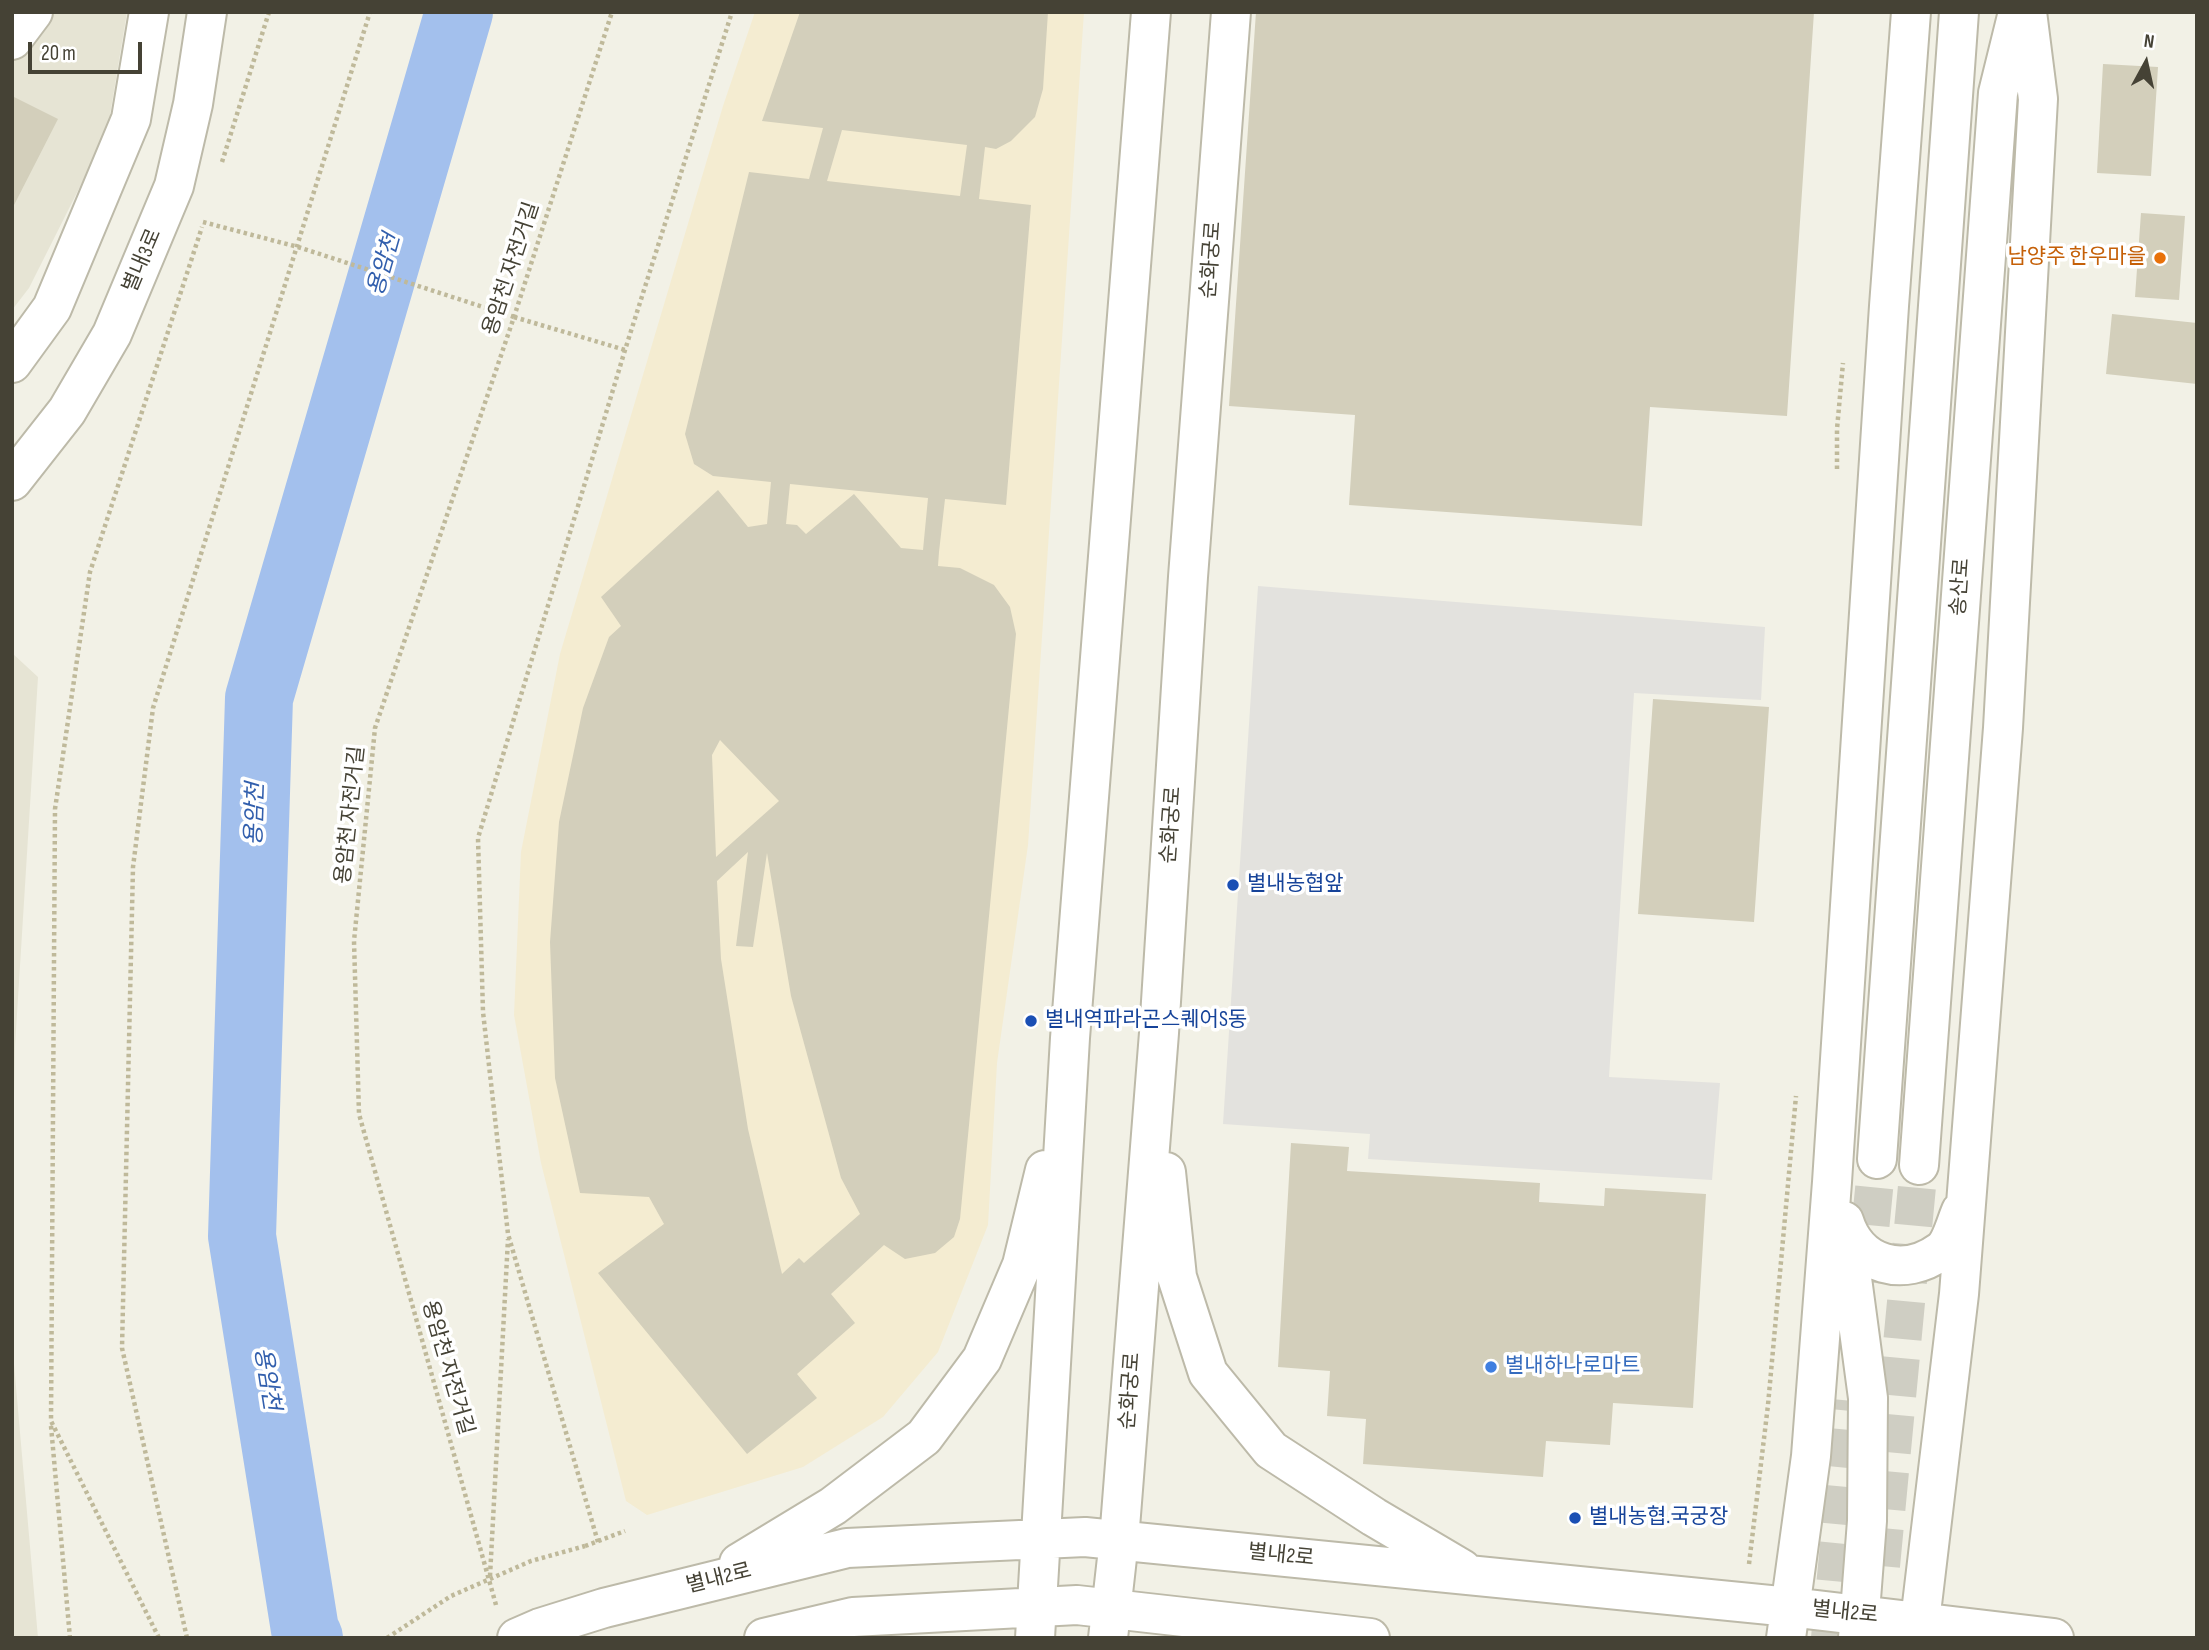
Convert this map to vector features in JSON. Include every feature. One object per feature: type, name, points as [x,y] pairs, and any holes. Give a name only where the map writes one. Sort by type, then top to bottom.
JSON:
[{"type":"street","points":[[12,40],[33,12]]},
{"type":"street","points":[[12,363],[52,308],[131,119],[149,12]]},
{"type":"street","name":"별내3로","points":[[12,481],[67,411],[112,334],[174,186],[193,104],[207,12]]},
{"type":"street","points":[[1035,1623],[1068,1077],[1151,12]]},
{"type":"street","name":"순화궁로","points":[[1110,1623],[1156,1076],[1188,577],[1231,12]]},
{"type":"street","points":[[1788,1622],[1811,1456],[1832,1182],[1910,12]]},
{"type":"street","name":"송산로","points":[[1877,1158],[1959,12]]},
{"type":"street","name":"송산로","points":[[1919,1164],[1998,93],[2018,12]]},
{"type":"street","points":[[1919,1629],[1959,1294],[2003,728],[2038,99],[2026,12]]},
{"type":"street","points":[[1156,1076],[1177,1277],[1208,1373],[1271,1450],[1374,1517],[1473,1575]]},
{"type":"street","points":[[710,1580],[833,1506],[924,1437],[982,1359],[1021,1265],[1068,1077]]},
{"type":"street","points":[[1832,1182],[1845,1226],[1868,1398],[1867,1521],[1859,1626]]},
{"type":"street","points":[[1845,1226],[1863,1254],[1891,1266],[1917,1263],[1944,1249],[1967,1198]]},
{"type":"street","name":"별내2로","points":[[508,1626],[540,1628],[710,1580],[846,1548],[1085,1537],[1473,1575],[1788,1622],[2054,1638]]},
{"type":"street","points":[[764,1638],[853,1617],[1035,1623],[1077,1605],[1110,1623],[1370,1638]]},
{"type":"path","points":[[220,170],[269,12]]},
{"type":"path","points":[[187,1638],[122,1348],[133,867],[153,708],[370,12]]},
{"type":"path","name":"용암천 자전거길","points":[[508,1626],[490,1581],[359,1114],[354,941],[375,728],[514,317],[612,12]]},
{"type":"path","points":[[490,1581],[508,1234],[483,1012],[478,838],[625,350],[732,12]]},
{"type":"path","points":[[70,1638],[51,1421],[55,809],[90,572],[207,209]]},
{"type":"path","points":[[203,222],[298,247],[625,350]]},
{"type":"path","points":[[508,1234],[598,1542]]},
{"type":"path","points":[[51,1421],[159,1638]]},
{"type":"path","points":[[387,1638],[451,1596],[531,1561],[598,1542],[625,1531]]},
{"type":"shaded area","points":[[12,12],[127,12],[107,133],[29,288],[12,310]]},
{"type":"shaded area","points":[[755,12],[1084,12],[1028,845],[997,1063],[988,1225],[938,1352],[883,1417],[803,1467],[647,1515],[626,1501],[541,1163],[514,1015],[521,852],[560,654],[723,106]]},
{"type":"shaded area","points":[[1258,586],[1765,627],[1761,700],[1634,693],[1609,1077],[1720,1083],[1712,1180],[1368,1159],[1370,1134],[1223,1124]]},
{"type":"shaded area","points":[[12,653],[38,677],[15,1046],[12,1201]]},
{"type":"shaded area","points":[[12,1341],[38,1638],[12,1638]]},
{"type":"building","points":[[800,12],[1048,12],[1043,89],[1035,117],[1011,141],[996,149],[985,147],[979,199],[1031,205],[1006,505],[945,499],[939,552],[938,566],[960,568],[994,585],[1010,607],[1016,634],[960,1219],[954,1237],[935,1253],[905,1259],[884,1245],[831,1294],[855,1323],[797,1374],[817,1398],[747,1454],[598,1273],[664,1224],[649,1197],[580,1193],[555,1078],[550,942],[559,822],[583,708],[609,637],[621,626],[601,597],[718,490],[748,527],[767,524],[771,482],[713,476],[694,464],[685,434],[749,172],[809,179],[823,128],[762,121]],"holes":[[[842,130],[967,145],[960,196],[827,181]],[[790,484],[928,498],[923,550],[901,548],[854,494],[806,534],[797,525],[786,524]],[[720,740],[779,801],[716,857],[712,755]],[[748,852],[736,946],[753,947],[767,853],[791,996],[841,1178],[860,1214],[804,1263],[799,1258],[782,1274],[748,1129],[721,959],[717,881]]]},
{"type":"building","points":[[1256,12],[1814,12],[1787,416],[1650,407],[1642,526],[1349,505],[1355,415],[1229,406]]},
{"type":"building","points":[[2103,64],[2158,67],[2151,176],[2097,173]]},
{"type":"building","points":[[12,96],[58,119],[12,209]]},
{"type":"building","points":[[2141,213],[2185,216],[2179,300],[2135,297]]},
{"type":"building","points":[[2112,314],[2197,323],[2197,384],[2106,374]]},
{"type":"building","points":[[1653,699],[1769,707],[1754,922],[1638,914]]},
{"type":"building","points":[[1291,1143],[1349,1147],[1347,1171],[1540,1183],[1539,1202],[1604,1206],[1605,1188],[1706,1194],[1693,1408],[1613,1403],[1610,1445],[1546,1441],[1543,1477],[1363,1464],[1366,1419],[1327,1416],[1330,1371],[1278,1367]]},
{"type":"waterway","name":"용암천","points":[[309,1638],[305,1630],[242,1236],[259,698],[459,12]]},
{"type":"tunnel","points":[[1865,1282],[1877,1159]]},
{"type":"tunnel","points":[[1881,1566],[1919,1165]]},
{"type":"tunnel","points":[[1830,1638],[1853,1401]]},
{"type":"place","name":"남양주 한우마을","points":[[2160,258]]},
{"type":"place","name":"별내농협앞","points":[[1233,885]]},
{"type":"place","name":"별내역파라곤스퀘어S동","points":[[1031,1021]]},
{"type":"place","name":"별내하나로마트","points":[[1491,1367]]},
{"type":"place","name":"별내농협.국궁장","points":[[1575,1518]]}]
